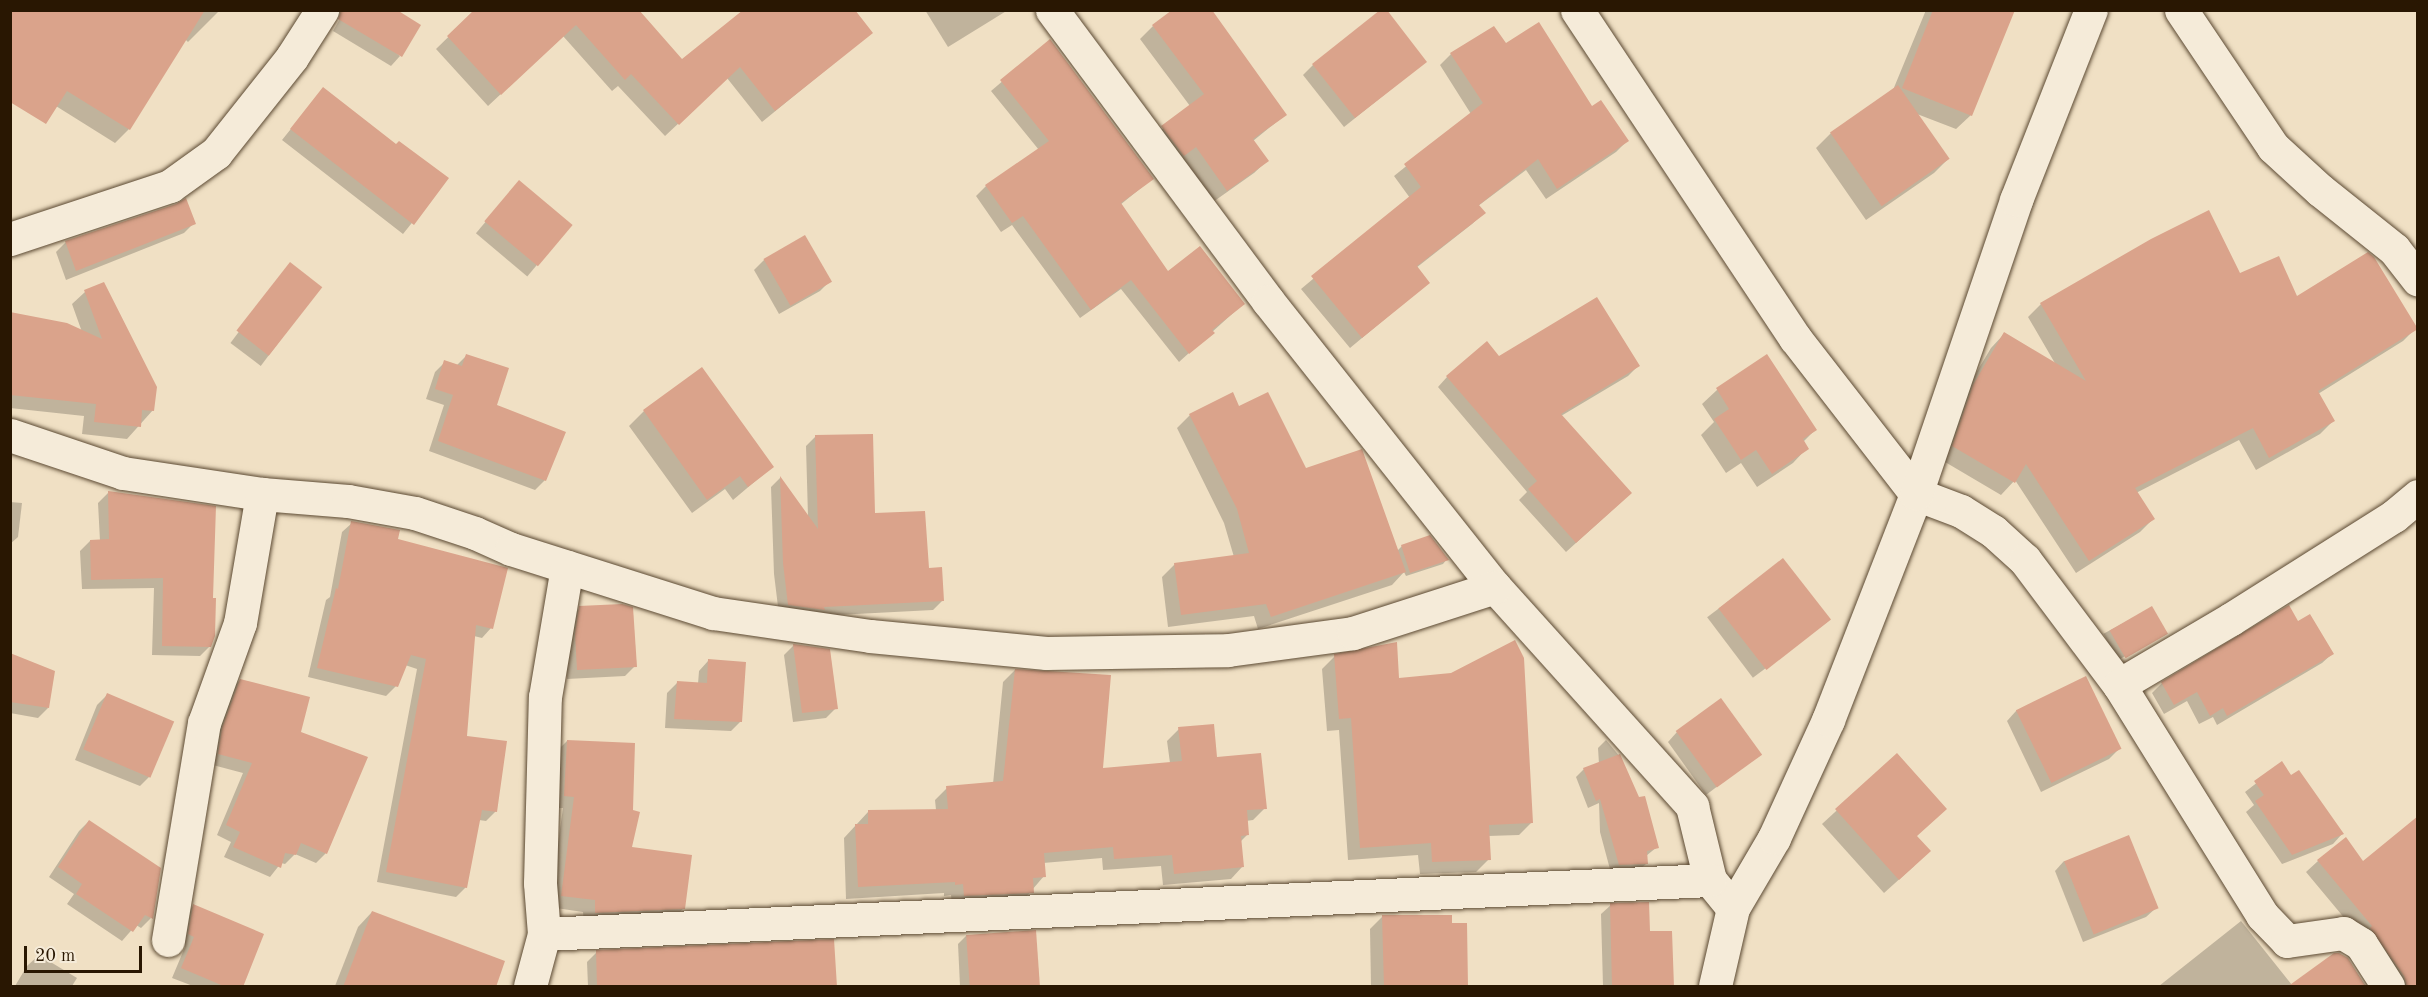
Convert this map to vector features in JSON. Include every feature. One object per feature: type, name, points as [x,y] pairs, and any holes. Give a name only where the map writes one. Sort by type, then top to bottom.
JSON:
[{"type":"street","points":[[10,238],[170,186],[216,153],[292,57],[322,10]]},
{"type":"street","points":[[1052,10],[1268,301],[1495,587],[1692,806],[1710,880],[1732,909]]},
{"type":"street","points":[[1577,10],[1795,338],[1916,494],[1961,511],[1993,531],[2025,560],[2120,685],[2262,915],[2287,941],[2343,933],[2361,944],[2388,987]]},
{"type":"street","points":[[1715,987],[1732,909],[1774,838],[1828,720],[1916,494],[2016,200],[2091,10]]},
{"type":"street","points":[[2181,10],[2273,147],[2320,190],[2394,249],[2418,280]]},
{"type":"street","points":[[10,435],[123,473],[262,494],[348,501],[415,513],[567,567],[713,613],[870,636],[1046,653],[1228,650],[1353,633],[1495,587]]},
{"type":"street","points":[[168,940],[204,723],[240,623],[262,494]]},
{"type":"street","points":[[2120,685],[2231,619],[2394,516],[2418,496]]},
{"type":"street","points":[[530,987],[544,934],[540,883],[545,697],[567,567]]},
{"type":"street","points":[[544,934],[1710,880]]},
{"type":"building","points":[[10,10],[205,10],[130,130],[67,91],[46,124],[10,102]]},
{"type":"building","points":[[341,10],[397,10],[421,25],[402,57],[338,19]]},
{"type":"building","points":[[474,10],[639,10],[682,59],[743,10],[855,10],[873,33],[775,111],[740,67],[679,125],[631,74],[625,80],[576,25],[501,95],[447,36]]},
{"type":"building","points":[[1172,10],[1212,10],[1287,115],[1253,139],[1269,161],[1227,191],[1196,147],[1184,156],[1161,126],[1204,94],[1152,25]]},
{"type":"building","points":[[1380,10],[1387,10],[1427,62],[1355,118],[1312,64]]},
{"type":"building","points":[[1933,10],[2015,10],[1972,116],[1902,88]]},
{"type":"building","points":[[1539,22],[1592,106],[1601,100],[1629,141],[1557,189],[1538,159],[1479,205],[1486,213],[1417,266],[1430,283],[1362,338],[1311,276],[1421,187],[1404,164],[1483,103],[1450,53],[1494,26],[1506,43]]},
{"type":"building","points":[[1050,39],[1154,179],[1121,203],[1168,271],[1200,246],[1245,304],[1212,330],[1215,333],[1189,354],[1131,280],[1091,310],[1023,216],[1012,223],[985,185],[1049,141],[1000,80]]},
{"type":"building","points":[[1898,85],[1950,159],[1882,206],[1830,133]]},
{"type":"building","points":[[323,87],[396,144],[399,141],[449,178],[414,225],[290,129]]},
{"type":"building","points":[[519,180],[573,225],[538,266],[484,221]]},
{"type":"building","points":[[186,198],[196,224],[76,271],[65,241],[176,204]]},
{"type":"building","points":[[2209,210],[2240,273],[2279,256],[2297,296],[2368,252],[2374,257],[2418,329],[2318,391],[2335,421],[2269,458],[2253,428],[2135,488],[2155,519],[2089,561],[2026,464],[2015,483],[1952,446],[1973,385],[2004,332],[2086,381],[2040,303],[2151,239]]},
{"type":"building","points":[[805,235],[832,282],[790,306],[763,259]]},
{"type":"building","points":[[290,262],[322,287],[269,356],[236,331]]},
{"type":"building","points":[[104,282],[157,387],[154,411],[142,410],[141,427],[94,422],[96,404],[10,395],[10,312],[67,323],[102,339],[84,290]]},
{"type":"building","points":[[1597,297],[1640,366],[1561,414],[1632,493],[1576,543],[1528,489],[1537,481],[1446,376],[1487,341],[1499,356]]},
{"type":"building","points":[[466,354],[509,368],[497,405],[566,432],[546,481],[438,441],[453,395],[435,389],[444,360],[462,366]]},
{"type":"building","points":[[1767,354],[1817,430],[1803,439],[1809,449],[1772,474],[1756,450],[1741,460],[1714,419],[1729,409],[1716,388]]},
{"type":"building","points":[[702,367],[774,467],[748,487],[740,476],[707,500],[643,410]]},
{"type":"building","points":[[1233,392],[1239,406],[1268,392],[1306,468],[1362,449],[1406,572],[1271,617],[1266,604],[1181,615],[1174,563],[1249,553],[1237,509],[1189,414]]},
{"type":"building","points":[[873,434],[875,513],[925,511],[929,568],[942,567],[944,601],[824,607],[825,610],[788,605],[783,563],[780,476],[818,529],[815,435]]},
{"type":"building","points":[[108,491],[216,506],[213,598],[216,598],[215,636],[211,647],[162,646],[163,578],[91,580],[90,540],[109,539]]},
{"type":"building","points":[[351,521],[400,530],[398,539],[508,568],[493,629],[476,625],[467,736],[507,741],[497,812],[482,810],[467,888],[386,872],[426,659],[411,655],[398,687],[317,668],[336,588],[338,589]]},
{"type":"building","points":[[1430,535],[1449,560],[1410,573],[1401,545]]},
{"type":"building","points":[[1783,558],[1831,619],[1766,670],[1718,608]]},
{"type":"building","points":[[622,604],[633,607],[637,667],[577,670],[575,634],[579,606]]},
{"type":"building","points":[[2289,605],[2298,621],[2310,614],[2334,654],[2227,716],[2223,708],[2210,716],[2197,692],[2174,705],[2161,682]]},
{"type":"building","points":[[2152,606],[2168,634],[2126,658],[2110,631]]},
{"type":"building","points":[[1515,640],[1524,658],[1533,823],[1489,825],[1491,860],[1432,862],[1431,843],[1360,848],[1351,718],[1339,719],[1334,654],[1397,642],[1399,678],[1451,673]]},
{"type":"building","points":[[793,644],[830,649],[838,709],[802,713]]},
{"type":"building","points":[[10,653],[55,671],[49,708],[10,702]]},
{"type":"building","points":[[708,659],[746,662],[742,722],[674,719],[677,681],[707,683]]},
{"type":"building","points":[[1015,669],[1111,675],[1103,768],[1182,761],[1178,727],[1214,724],[1217,757],[1261,753],[1267,809],[1247,810],[1249,835],[1241,836],[1244,867],[1174,874],[1172,855],[1114,859],[1113,847],[1044,853],[1046,877],[1033,878],[1034,893],[964,896],[963,884],[955,885],[955,882],[858,887],[855,824],[868,824],[868,810],[948,809],[946,786],[1003,781]]},
{"type":"building","points":[[2086,676],[2122,749],[2051,783],[2016,710]]},
{"type":"building","points":[[240,679],[310,697],[301,732],[368,757],[327,854],[301,843],[296,855],[285,853],[281,868],[233,847],[240,832],[226,825],[252,763],[218,754],[222,728]]},
{"type":"building","points":[[107,693],[174,722],[150,778],[83,749]]},
{"type":"building","points":[[1721,698],[1762,755],[1717,788],[1676,731]]},
{"type":"building","points":[[567,740],[635,743],[633,810],[640,812],[632,847],[692,855],[685,909],[595,913],[595,900],[561,896],[574,797],[564,796]]},
{"type":"building","points":[[1897,753],[1947,809],[1917,836],[1931,851],[1899,880],[1835,809]]},
{"type":"building","points":[[1620,754],[1639,797],[1645,796],[1659,848],[1647,851],[1648,864],[1619,865],[1600,799],[1596,801],[1583,768]]},
{"type":"building","points":[[2282,761],[2291,775],[2299,770],[2344,834],[2292,855],[2255,801],[2264,795],[2254,781]]},
{"type":"building","points":[[2418,816],[2418,987],[2407,987],[2404,976],[2370,928],[2372,926],[2317,860],[2346,837],[2363,861]]},
{"type":"building","points":[[89,820],[161,868],[153,919],[145,915],[133,932],[76,894],[82,884],[58,867]]},
{"type":"building","points":[[2129,835],[2159,908],[2094,934],[2064,861]]},
{"type":"building","points":[[1649,902],[1650,931],[1672,931],[1674,987],[1612,987],[1610,903]]},
{"type":"building","points":[[193,904],[264,934],[243,987],[226,987],[181,968],[194,937],[188,934]]},
{"type":"building","points":[[372,911],[505,961],[496,987],[343,987]]},
{"type":"building","points":[[1382,915],[1452,915],[1452,923],[1467,923],[1468,987],[1384,987]]},
{"type":"building","points":[[1036,930],[1040,986],[970,986],[966,935]]},
{"type":"building","points":[[834,939],[837,987],[597,987],[596,950]]},
{"type":"building","points":[[2334,953],[2348,958],[2366,987],[2287,987]]}]
